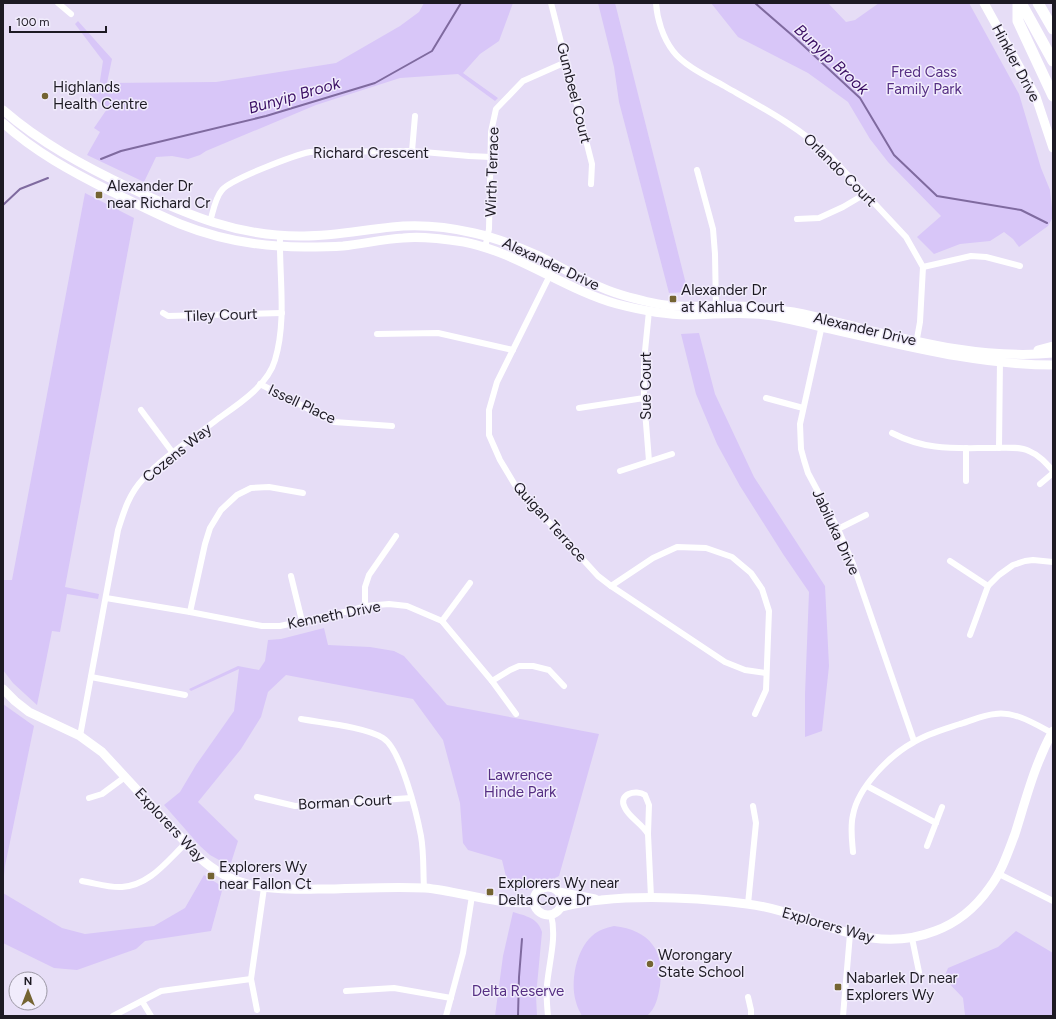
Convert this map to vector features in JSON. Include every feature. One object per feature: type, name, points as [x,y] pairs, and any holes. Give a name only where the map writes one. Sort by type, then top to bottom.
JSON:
[{"type":"highway","points":[[1019,3],[1053,61]]},
{"type":"highway","points":[[1019,3],[1018,21],[1053,96]]},
{"type":"highway","points":[[1038,3],[1053,29]]},
{"type":"main road","name":"Hinkler Drive","points":[[984,3],[1036,97],[1053,148]]},
{"type":"main road","name":"Alexander Drive","points":[[3,110],[21,126],[46,144],[79,163],[177,210],[210,222],[251,232],[280,235],[322,236],[392,227],[420,226],[454,229],[488,237],[518,247],[599,287],[638,300],[666,305],[716,310]]},
{"type":"main road","name":"Alexander Drive","points":[[3,123],[19,138],[42,154],[78,175],[174,221],[224,238],[246,243],[280,247],[341,246],[406,238],[449,240],[485,248],[527,264],[600,298],[628,307],[685,315],[716,310],[769,308],[791,311],[823,323],[916,345],[957,349],[1053,365]]},
{"type":"main road","points":[[1003,357],[1053,346]]},
{"type":"main road","name":"Alexander Drive","points":[[1003,357],[1053,353]]},
{"type":"main road","name":"Explorers Way","points":[[3,689],[29,712],[80,736],[102,752],[185,844],[205,863],[224,876],[246,884],[264,888],[287,890],[424,888],[518,903],[533,902],[536,892],[545,887],[555,888],[559,892],[600,900]]},
{"type":"main road","name":"Explorers Way","points":[[561,907],[600,900],[651,897],[685,898],[748,904],[785,912],[864,938],[885,940],[912,938],[941,929],[961,917],[978,902],[999,874],[1006,858],[1039,761],[1053,732]]},
{"type":"main road","points":[[533,902],[535,908],[539,912],[544,915],[552,915],[561,907],[562,897],[559,892]]},
{"type":"street","points":[[58,3],[70,14]]},
{"type":"street","name":"Gumbeel Court","points":[[551,3],[592,164],[591,184]]},
{"type":"street","name":"Orlando Court","points":[[656,3],[656,12],[664,35],[677,55],[694,68],[781,118],[802,132],[830,156],[906,237],[923,267]]},
{"type":"street","name":"Wirth Terrace","points":[[485,248],[489,229],[491,132],[496,109],[523,81],[566,62]]},
{"type":"street","points":[[412,151],[414,116]]},
{"type":"street","name":"Richard Crescent","points":[[210,222],[218,196],[225,187],[291,157],[310,152],[412,151],[491,157]]},
{"type":"street","points":[[697,170],[713,229],[716,310]]},
{"type":"street","points":[[797,219],[819,218],[865,194]]},
{"type":"street","name":"Cozens Way","points":[[80,736],[118,530],[127,500],[142,480],[160,463],[250,396],[275,362],[280,340],[282,313],[280,235]]},
{"type":"street","points":[[916,345],[920,322],[923,267],[971,256],[986,257],[1020,266]]},
{"type":"street","name":"Quigan Terrace","points":[[555,265],[497,382],[489,410],[489,435],[500,460],[515,485],[598,576],[725,662],[745,670],[766,673]]},
{"type":"street","name":"Sue Court","points":[[649,311],[644,362],[644,398],[649,461]]},
{"type":"street","name":"Tiley Court","points":[[162,313],[168,316],[282,313]]},
{"type":"street","name":"Jabiluka Drive","points":[[823,323],[800,424],[800,438],[804,460],[808,473],[838,529],[860,584],[914,741]]},
{"type":"street","points":[[377,334],[438,333],[513,350]]},
{"type":"street","points":[[998,448],[1003,357]]},
{"type":"street","name":"Issell Place","points":[[260,384],[334,422],[392,426]]},
{"type":"street","points":[[579,408],[644,398]]},
{"type":"street","points":[[766,398],[803,408]]},
{"type":"street","points":[[141,410],[173,453]]},
{"type":"street","points":[[892,433],[928,446],[941,448],[998,448],[1029,451],[1040,458],[1053,472],[1040,484]]},
{"type":"street","points":[[966,448],[966,481]]},
{"type":"street","points":[[620,471],[672,454]]},
{"type":"street","points":[[190,612],[205,544],[210,528],[221,510],[237,495],[251,488],[269,487],[303,493]]},
{"type":"street","points":[[838,529],[866,515]]},
{"type":"street","points":[[365,606],[365,587],[369,575],[396,536]]},
{"type":"street","points":[[611,586],[653,558],[677,547],[706,548],[732,557],[750,573],[762,589],[769,611],[766,690],[755,714]]},
{"type":"street","points":[[970,635],[988,586],[998,575],[1019,563],[1033,560],[1053,562]]},
{"type":"street","points":[[950,561],[988,586]]},
{"type":"street","points":[[291,576],[302,621]]},
{"type":"street","points":[[442,621],[470,583]]},
{"type":"street","name":"Kenneth Drive","points":[[106,598],[262,626],[280,626],[349,611],[365,606],[389,604],[408,606],[442,621],[492,681],[516,714]]},
{"type":"street","points":[[492,681],[519,666],[533,666],[548,670],[564,686]]},
{"type":"street","points":[[91,677],[185,695]]},
{"type":"street","points":[[853,852],[853,815],[855,808],[867,786],[889,759],[914,741],[995,714],[1014,715],[1053,732]]},
{"type":"street","points":[[301,718],[372,732],[385,739],[394,749],[411,798],[421,838],[424,888]]},
{"type":"street","points":[[89,798],[102,794],[125,777]]},
{"type":"street","points":[[867,786],[936,822]]},
{"type":"street","points":[[648,834],[644,827],[625,809],[623,805],[625,796],[630,793],[642,793],[645,795],[649,805],[648,834],[651,897]]},
{"type":"street","name":"Borman Court","points":[[256,797],[295,806],[411,798]]},
{"type":"street","points":[[748,904],[756,823],[753,806]]},
{"type":"street","points":[[927,846],[942,807]]},
{"type":"street","points":[[82,881],[111,887],[122,887],[140,883],[153,875],[185,844]]},
{"type":"street","points":[[999,874],[1053,901]]},
{"type":"street","points":[[257,1010],[251,979],[264,888]]},
{"type":"street","points":[[446,1016],[463,953],[472,896]]},
{"type":"street","points":[[548,1016],[546,994],[554,930],[552,915]]},
{"type":"street","points":[[843,1016],[850,934]]},
{"type":"street","points":[[912,938],[919,972]]},
{"type":"street","points":[[113,1016],[161,992],[251,979]]},
{"type":"street","points":[[346,991],[394,988],[451,998]]},
{"type":"street","points":[[748,997],[751,1016]]},
{"type":"street","points":[[142,1001],[151,1016]]},
{"type":"green space","points":[[424,3],[513,3],[499,41],[480,54],[463,73],[498,98],[495,101],[458,74],[400,78],[316,105],[188,159],[172,156],[156,157],[144,182],[87,155],[100,132],[94,128],[107,109],[82,88],[82,85],[99,87],[103,61],[75,24],[78,21],[112,59],[107,83],[216,82],[336,63],[400,26],[419,12]]},
{"type":"green space","points":[[598,3],[615,3],[688,292],[669,293],[619,102],[614,67]]},
{"type":"green space","name":"Fred Cass Family Park","points":[[711,3],[828,3],[846,22],[855,20],[879,3],[969,3],[1019,94],[1041,168],[1050,190],[1053,217],[1048,226],[1019,247],[1013,239],[1004,232],[990,241],[960,244],[934,254],[917,237],[941,216],[888,162],[870,139],[848,102],[808,73],[738,37]]},
{"type":"green space","points":[[85,193],[134,218],[65,587],[99,594],[98,599],[67,594],[60,632],[52,631],[37,705],[13,683],[3,670],[3,580],[12,580]]},
{"type":"green space","points":[[699,333],[715,394],[754,477],[825,586],[829,666],[822,731],[805,737],[809,592],[740,486],[717,444],[696,394],[681,334]]},
{"type":"green space","name":"Lawrence Hinde Park","points":[[324,628],[328,645],[370,647],[394,651],[404,656],[447,705],[599,734],[559,876],[553,879],[538,880],[527,890],[509,889],[502,860],[468,850],[463,843],[460,803],[443,740],[413,699],[286,675],[268,692],[261,717],[241,749],[198,802],[238,841],[230,866],[210,855],[200,846],[164,805],[180,792],[196,765],[234,711],[239,669],[191,691],[189,689],[238,666],[259,670],[265,661],[268,640],[281,639]]},
{"type":"green space","points":[[3,704],[34,726],[5,866],[3,885]]},
{"type":"green space","points":[[204,875],[223,887],[211,931],[145,941],[136,949],[77,970],[54,968],[3,943],[3,893],[62,928],[85,934],[154,926],[185,908]]},
{"type":"green space","name":"Delta Reserve","points":[[513,912],[531,918],[538,924],[542,932],[536,996],[537,1016],[495,1016],[503,956]]},
{"type":"green space","points":[[614,926],[627,928],[637,932],[652,944],[657,953],[660,962],[660,986],[655,1006],[647,1016],[582,1016],[577,1006],[574,994],[574,976],[578,958],[582,949],[586,942],[594,934]]},
{"type":"green space","points":[[1016,931],[1053,953],[1053,1016],[965,1015],[963,998],[944,978],[948,968],[998,947]]},
{"type":"waterway","name":"Bunyip Brook","points":[[101,159],[121,151],[266,116],[375,83],[432,51],[461,3]]},
{"type":"waterway","name":"Bunyip Brook","points":[[755,3],[860,98],[894,155],[937,196],[1021,210],[1047,223]]},
{"type":"waterway","name":"Bunyip Brook","points":[[3,205],[20,189],[48,178]]},
{"type":"waterway","points":[[518,1016],[522,939]]},
{"type":"place","name":"Highlands Health Centre","points":[[45,96]]},
{"type":"place","name":"Alexander Dr near Richard Cr","points":[[99,195]]},
{"type":"place","name":"Alexander Dr at Kahlua Court","points":[[673,299]]},
{"type":"place","name":"Explorers Wy near Fallon Ct","points":[[211,876]]},
{"type":"place","name":"Explorers Wy near Delta Cove Dr","points":[[490,892]]},
{"type":"place","name":"Worongary State School","points":[[650,964]]},
{"type":"place","name":"Nabarlek Dr near Explorers Wy","points":[[838,987]]}]
